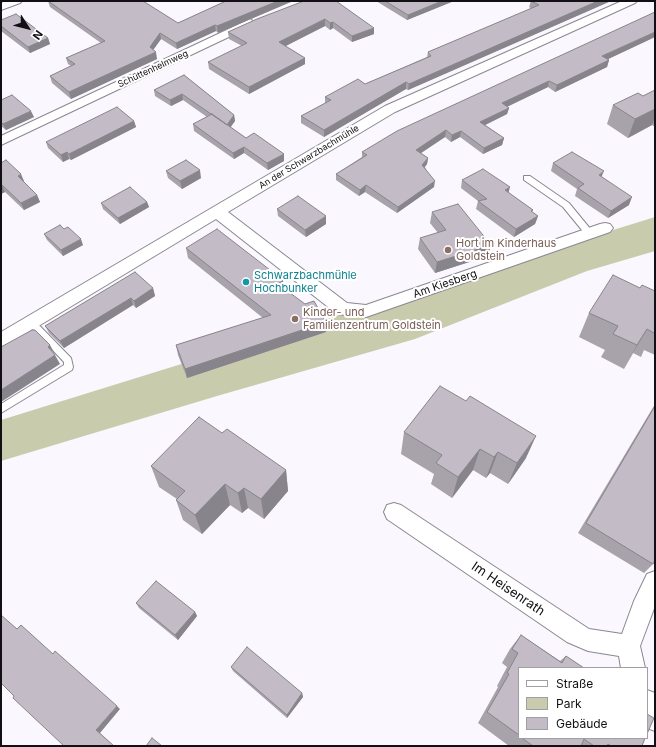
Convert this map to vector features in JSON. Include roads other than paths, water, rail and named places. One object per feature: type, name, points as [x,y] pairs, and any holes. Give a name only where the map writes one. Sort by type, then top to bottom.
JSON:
[{"type":"street","points":[[1,7],[16,1]]},
{"type":"street","name":"An der Schwarzbachmühle","points":[[1,340],[390,109],[631,1]]},
{"type":"street","name":"Schüttenhelmweg","points":[[1,141],[263,17]]},
{"type":"street","name":"Am Kiesberg","points":[[217,212],[343,309],[366,311],[605,228]]},
{"type":"street","name":"Im Heisenrath","points":[[394,512],[575,634],[631,657],[642,609],[655,582]]},
{"type":"street","points":[[648,704],[655,719]]},
{"type":"lane","points":[[527,178],[566,205],[589,233]]},
{"type":"lane","points":[[1,409],[69,367],[68,361],[31,322]]},
{"type":"place","name":"Hort im Kinderhaus Goldstein","points":[[448,250]]},
{"type":"place","name":"Schwarzbachmühle Hochbunker","points":[[246,282]]},
{"type":"place","name":"Kinder- und Familienzentrum Goldstein","points":[[295,319]]}]
